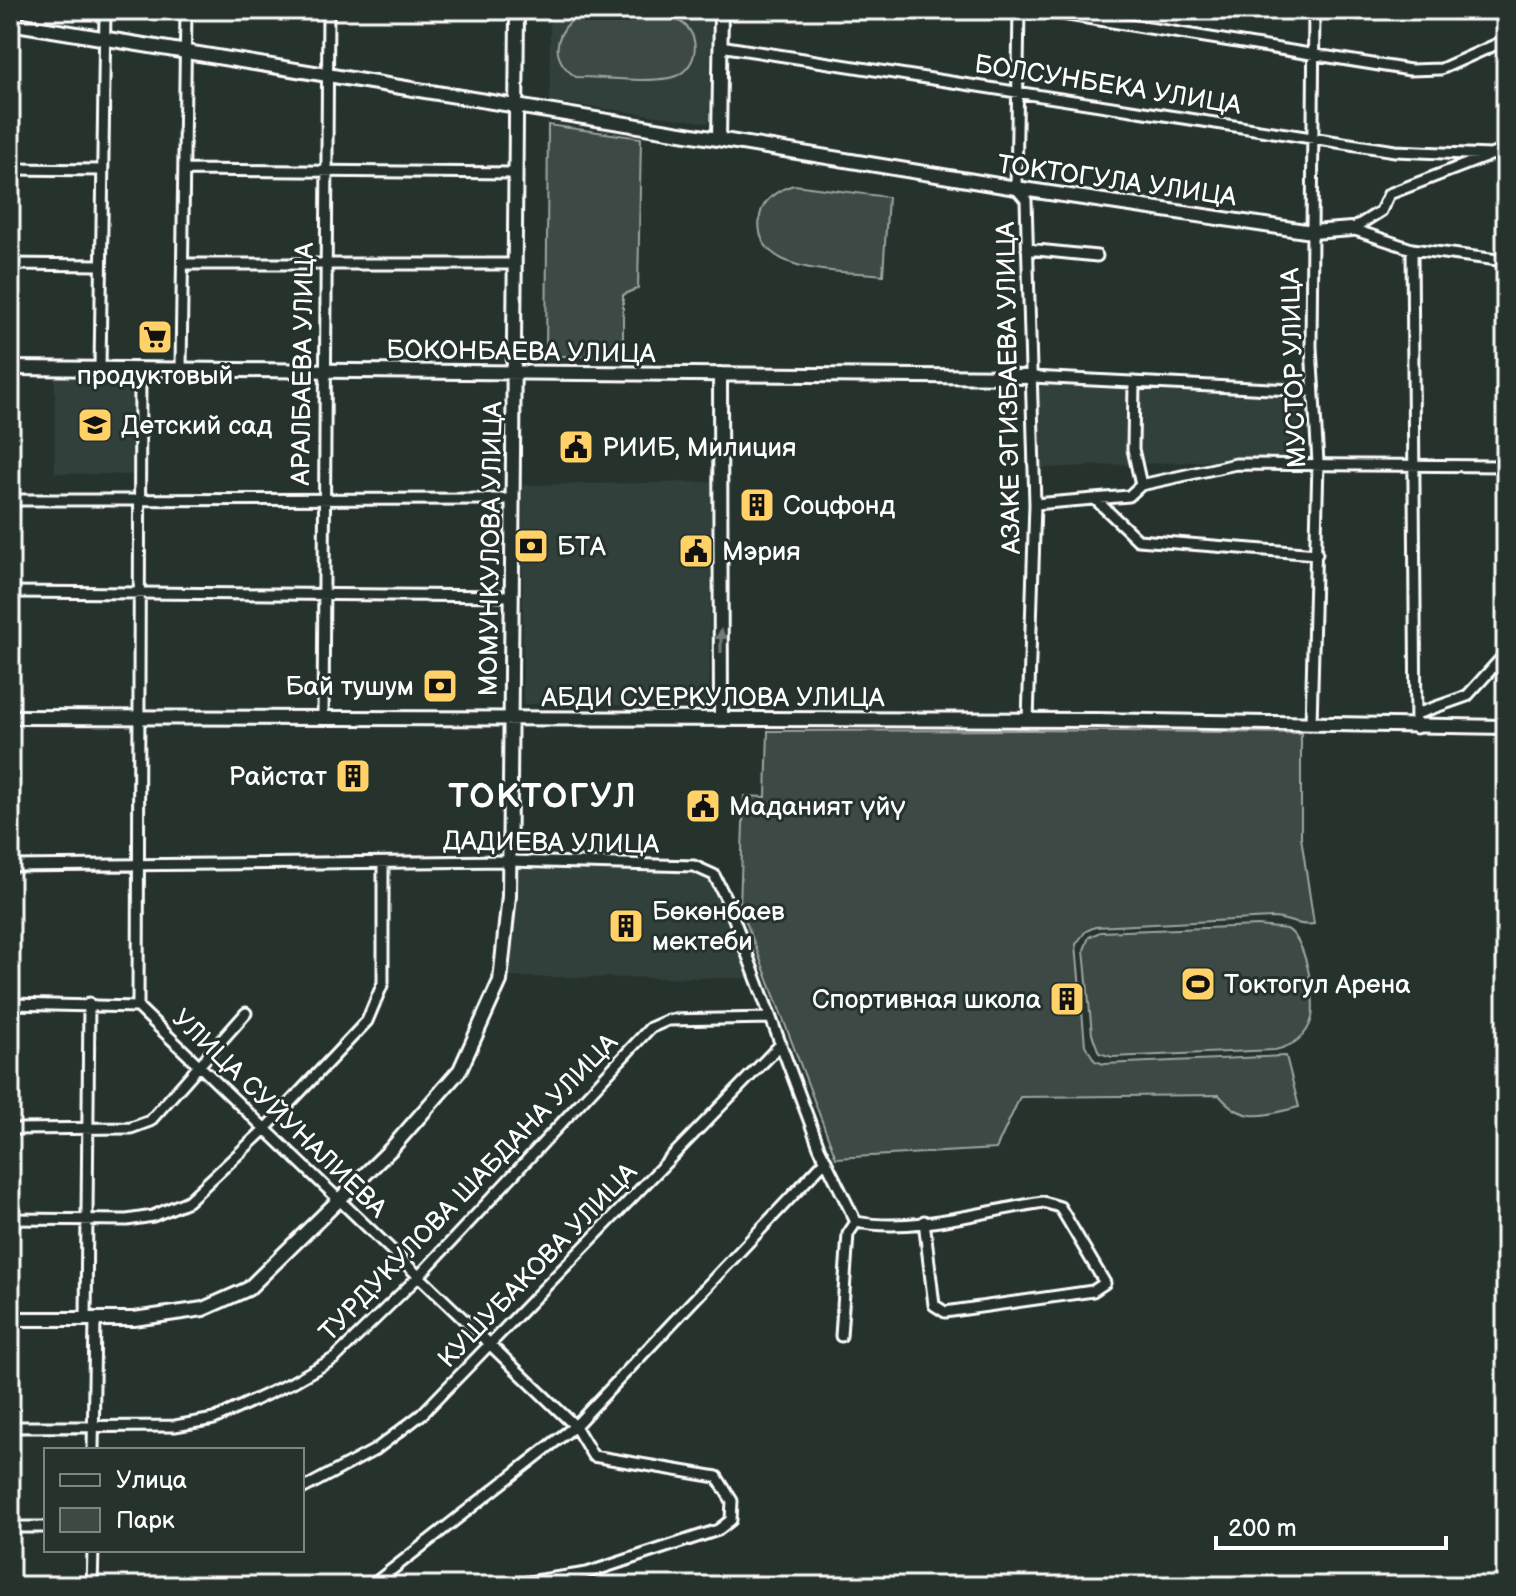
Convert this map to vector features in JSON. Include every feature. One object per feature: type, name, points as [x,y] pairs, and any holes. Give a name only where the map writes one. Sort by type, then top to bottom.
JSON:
[{"type":"street","points":[[100,369],[99,265],[105,10]]},
{"type":"street","points":[[181,369],[186,10]]},
{"type":"street","name":"АРАЛБАЕВА УЛИЦА","points":[[323,718],[328,10]]},
{"type":"street","name":"МОМУНКУЛОВА УЛИЦА","points":[[10,1319],[134,1319],[203,1309],[248,1289],[391,1149],[460,1070],[500,981],[509,896],[517,10]]},
{"type":"street","points":[[719,139],[721,10]]},
{"type":"street","name":"АЗАКЕ ЭГИЗБАЕВА УЛИЦА","points":[[1019,10],[1016,188],[1026,200],[1035,504],[1028,720]]},
{"type":"street","points":[[1037,10],[1410,70],[1441,69],[1506,40]]},
{"type":"street","name":"МУСТОР УЛИЦА","points":[[1311,724],[1318,463],[1313,391],[1314,10]]},
{"type":"street","name":"ТОКТОГУЛА УЛИЦА","points":[[10,23],[1016,188],[1312,232],[1352,229],[1412,249],[1506,261]]},
{"type":"street","name":"БОЛСУНБЕКА УЛИЦА","points":[[720,46],[1395,151],[1491,155]]},
{"type":"street","points":[[1352,229],[1381,211],[1389,194],[1506,149]]},
{"type":"street","points":[[10,169],[101,170]]},
{"type":"street","points":[[184,170],[515,173]]},
{"type":"street","points":[[1027,249],[1097,256]]},
{"type":"street","points":[[1412,249],[1416,728]]},
{"type":"street","points":[[10,264],[99,265]]},
{"type":"street","points":[[183,264],[515,264]]},
{"type":"street","name":"БОКОНБАЕВА УЛИЦА","points":[[10,368],[1032,377]]},
{"type":"street","points":[[10,1004],[89,1003],[138,1007],[140,369]]},
{"type":"street","points":[[720,374],[721,719]]},
{"type":"street","points":[[1032,377],[1313,391]]},
{"type":"street","points":[[1134,382],[1133,449],[1141,485]]},
{"type":"street","points":[[1035,504],[1129,496],[1141,485],[1236,464],[1506,466]]},
{"type":"street","points":[[10,500],[512,499]]},
{"type":"street","points":[[1095,499],[1138,540],[1317,554]]},
{"type":"street","points":[[10,592],[512,596]]},
{"type":"street","points":[[1416,714],[1467,696],[1506,653]]},
{"type":"street","name":"АБДИ СУЕРКУЛОВА УЛИЦА","points":[[10,717],[1028,720],[1506,727]]},
{"type":"street","name":"ДАДИЕВА УЛИЦА","points":[[10,866],[509,861],[694,866],[714,875],[826,1160],[856,1222]]},
{"type":"street","points":[[10,1219],[87,1220],[153,1216],[188,1201],[265,1129],[367,1021],[383,983],[383,863]]},
{"type":"street","points":[[89,1003],[87,1220],[93,1448]]},
{"type":"street","name":"УЛИЦА СУЙУНАЛИЕВА","points":[[138,1007],[575,1426],[593,1456],[717,1477],[732,1501],[731,1520],[718,1530],[587,1573],[502,1586]]},
{"type":"street","points":[[10,1129],[131,1128],[150,1121],[246,1013]]},
{"type":"street","name":"ТУРДУКУЛОВА ШАБДАНА УЛИЦА","points":[[10,1427],[175,1426],[227,1413],[335,1358],[419,1276],[650,1028],[668,1020],[771,1018]]},
{"type":"street","name":"КУШУБАКОВА УЛИЦА","points":[[304,1488],[375,1450],[422,1414],[781,1044]]},
{"type":"street","points":[[371,1586],[575,1426],[826,1160]]},
{"type":"street","points":[[841,1336],[848,1234],[856,1222],[876,1226],[924,1221],[1043,1202],[1060,1207],[1105,1283],[1093,1291],[945,1312],[934,1305],[924,1221]]},
{"type":"street","points":[[10,1527],[44,1527]]},
{"type":"street","points":[[92,1586],[93,1552]]},
{"type":"shaded area","points":[[550,10],[711,10],[709,123],[550,101]]},
{"type":"shaded area","name":"Детский сад","points":[[55,376],[136,377],[134,475],[55,473]]},
{"type":"shaded area","points":[[1038,377],[1300,379],[1305,457],[1040,468]]},
{"type":"shaded area","points":[[711,482],[709,706],[523,704],[523,485]]},
{"type":"shaded area","points":[[517,868],[692,873],[710,880],[748,978],[508,977]]},
{"type":"green space","points":[[589,17],[675,19],[691,33],[694,42],[692,60],[679,75],[669,78],[576,77],[559,58],[558,43],[571,21]]},
{"type":"green space","points":[[548,125],[641,138],[638,288],[623,295],[623,356],[546,356]]},
{"type":"green space","points":[[794,185],[888,197],[883,275],[803,266],[784,260],[770,250],[761,236],[762,210],[772,196]]},
{"type":"green space","points":[[768,731],[1301,733],[1301,837],[1314,924],[1272,918],[1095,927],[1086,931],[1076,944],[1085,1045],[1095,1061],[1104,1064],[1286,1056],[1299,1107],[1255,1115],[1237,1111],[1219,1095],[1020,1097],[996,1149],[836,1158],[740,906],[744,796],[766,797]]},
{"type":"green space","name":"Токтогул Арена","points":[[1258,926],[1287,929],[1294,935],[1304,956],[1313,1009],[1310,1025],[1298,1040],[1275,1050],[1112,1057],[1099,1053],[1092,1034],[1084,950],[1089,937],[1100,932]]},
{"type":"place","name":"продуктовый","points":[[155,337]]},
{"type":"place","name":"Детский сад","points":[[95,425]]},
{"type":"place","name":"РИИБ, Милиция","points":[[576,447]]},
{"type":"place","name":"Соцфонд","points":[[757,505]]},
{"type":"place","name":"БТА","points":[[531,546]]},
{"type":"place","name":"Мэрия","points":[[696,551]]},
{"type":"place","name":"Бай тушум","points":[[440,686]]},
{"type":"place","name":"Райстат","points":[[353,776]]},
{"type":"place","name":"Маданият үйү","points":[[703,806]]},
{"type":"place","name":"Бөкөнбаев мектеби","points":[[626,926]]},
{"type":"place","name":"Токтогул Арена","points":[[1198,984]]},
{"type":"place","name":"Спортивная школа","points":[[1067,999]]},
{"type":"district","name":"ТОКТОГУЛ","points":[[543,795]]}]
